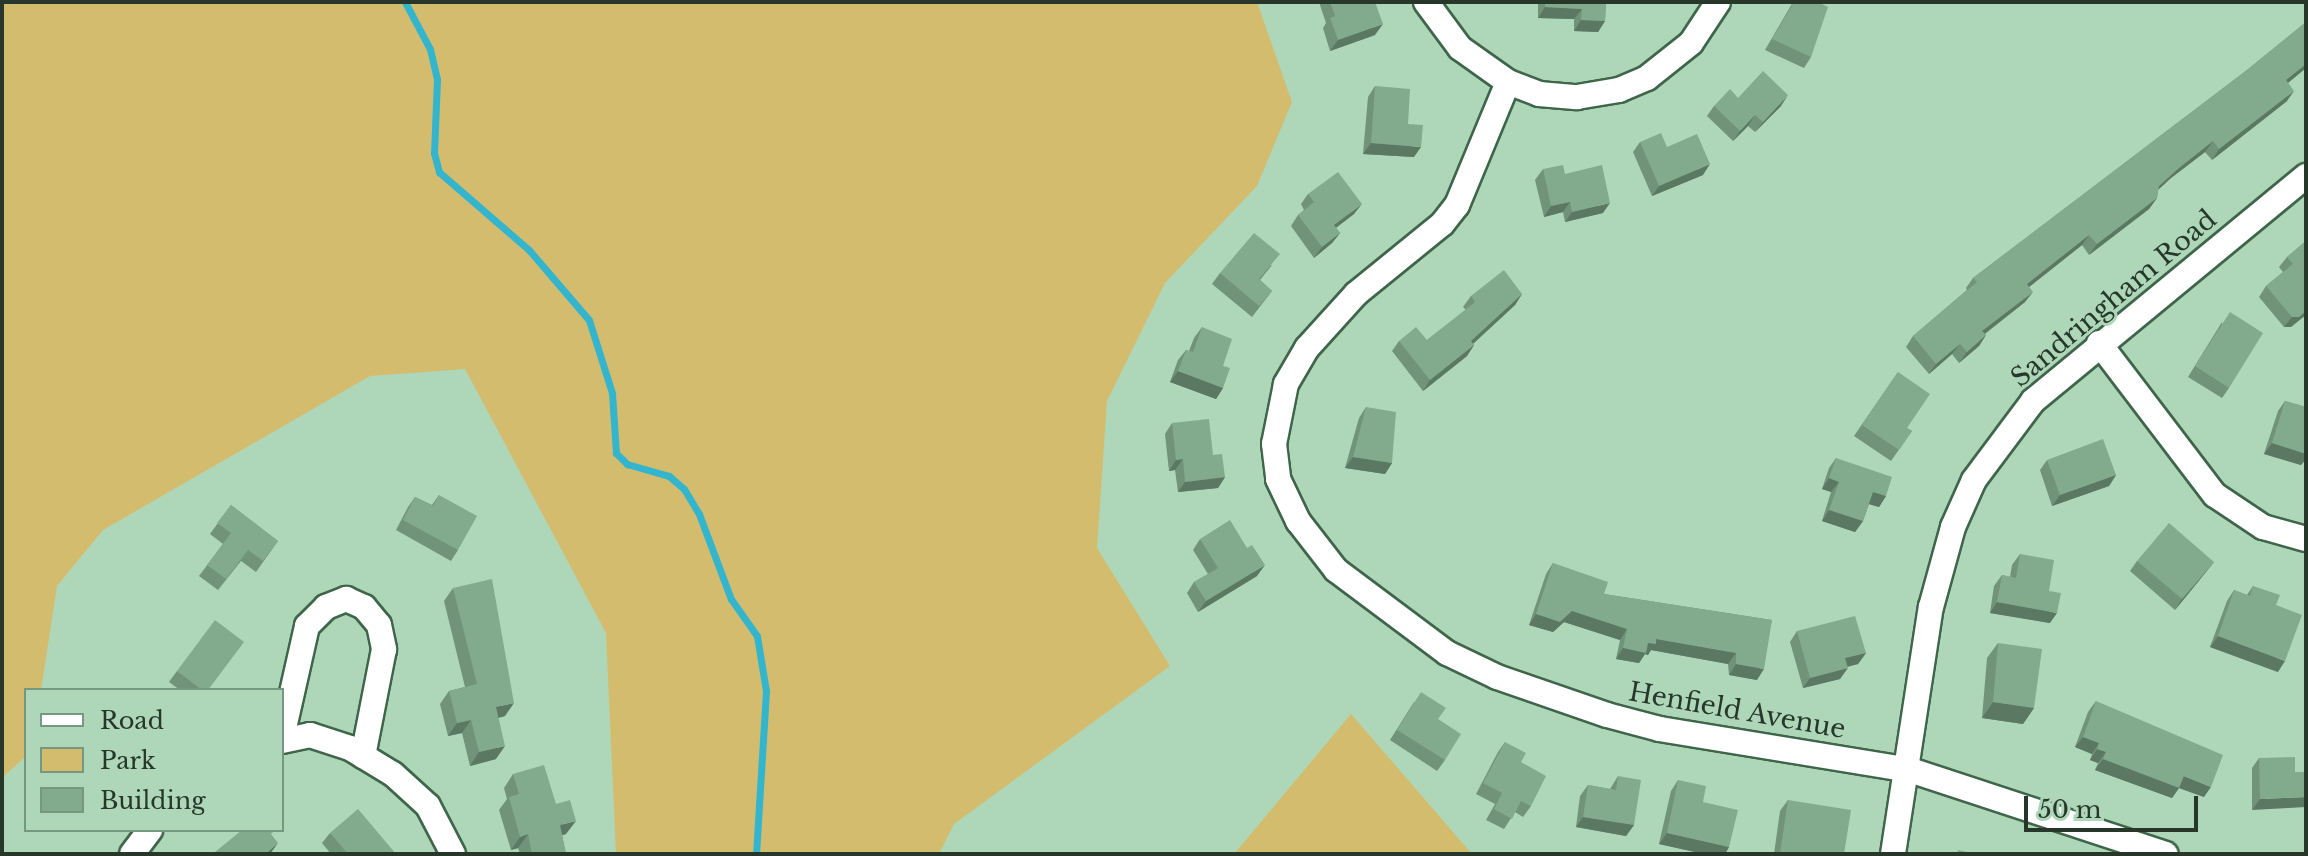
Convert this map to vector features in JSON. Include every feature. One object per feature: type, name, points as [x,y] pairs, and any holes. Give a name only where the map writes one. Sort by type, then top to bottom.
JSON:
[{"type":"street","points":[[1426,2],[1460,48],[1508,82],[1539,94],[1577,97],[1619,90],[1647,78],[1691,43],[1718,2]]},
{"type":"street","name":"Henfield Avenue","points":[[1508,82],[1457,205],[1442,224],[1356,294],[1307,348],[1286,384],[1274,444],[1278,479],[1298,521],[1336,570],[1389,613],[1447,653],[1497,677],[1660,729],[1910,770],[2166,854]]},
{"type":"street","name":"Sandringham Road","points":[[1893,854],[1910,770],[1931,607],[1953,527],[1974,480],[2005,434],[2099,343],[2306,176]]},
{"type":"street","points":[[2099,343],[2219,498],[2263,527],[2306,539]]},
{"type":"street","points":[[284,730],[307,626],[326,607],[346,599],[364,607],[379,625],[384,649],[363,756]]},
{"type":"street","points":[[284,739],[310,735],[363,756],[428,806],[453,854]]},
{"type":"street","points":[[132,854],[148,832]]},
{"type":"green space","points":[[2,2],[1257,2],[1292,102],[1257,186],[1165,283],[1107,401],[1097,548],[1170,666],[954,824],[939,854],[616,854],[606,633],[465,369],[370,376],[103,530],[57,586],[41,688],[24,688],[24,758],[2,778]]},
{"type":"green space","points":[[1351,714],[1472,854],[1234,854]]},
{"type":"building","points":[[1330,2],[1375,2],[1383,24],[1338,40],[1330,18],[1335,16]]},
{"type":"building","points":[[1545,2],[1606,2],[1605,21],[1581,20],[1582,9],[1545,7]]},
{"type":"building","points":[[1794,2],[1818,2],[1828,7],[1811,57],[1772,39]]},
{"type":"building","points":[[2306,22],[2306,64],[2286,80],[2294,91],[2219,149],[2213,141],[2159,186],[2157,198],[2097,244],[2089,235],[2027,284],[2033,292],[1982,331],[1986,335],[1967,352],[1960,344],[1936,364],[1913,336],[1977,282],[1973,278]]},
{"type":"building","points":[[1763,71],[1788,95],[1763,122],[1755,115],[1740,131],[1714,106],[1730,89],[1738,98]]},
{"type":"building","points":[[1375,86],[1410,89],[1408,124],[1423,125],[1421,147],[1371,143]]},
{"type":"building","points":[[1661,133],[1667,147],[1697,134],[1710,164],[1659,186],[1640,142]]},
{"type":"building","points":[[1563,165],[1565,174],[1602,165],[1610,203],[1572,212],[1570,202],[1551,206],[1543,169]]},
{"type":"building","points":[[1338,172],[1362,204],[1334,225],[1340,233],[1322,247],[1298,215],[1314,202],[1308,194]]},
{"type":"building","points":[[1254,233],[1280,254],[1259,279],[1272,291],[1259,306],[1220,273]]},
{"type":"building","points":[[2306,241],[2306,311],[2299,317],[2292,317],[2266,286],[2293,264],[2287,257]]},
{"type":"building","points":[[1504,270],[1522,294],[1471,341],[1474,345],[1430,380],[1399,341],[1416,327],[1427,340],[1475,302],[1471,296]]},
{"type":"building","points":[[2230,312],[2263,333],[2229,388],[2195,366]]},
{"type":"building","points":[[1202,327],[1232,339],[1223,366],[1230,368],[1223,388],[1178,371],[1186,350],[1193,352]]},
{"type":"building","points":[[1898,372],[1930,394],[1907,428],[1912,431],[1899,450],[1862,425]]},
{"type":"building","points":[[2285,401],[2306,407],[2306,454],[2272,443]]},
{"type":"building","points":[[1366,407],[1396,412],[1392,463],[1353,457]]},
{"type":"building","points":[[1209,419],[1213,455],[1222,454],[1225,477],[1185,482],[1183,459],[1176,460],[1172,423]]},
{"type":"building","points":[[2103,439],[2116,475],[2060,495],[2047,460]]},
{"type":"building","points":[[1836,458],[1892,477],[1886,496],[1873,492],[1863,521],[1829,510],[1839,482],[1829,478]]},
{"type":"building","points":[[439,495],[477,516],[458,550],[403,520],[415,497],[433,506]]},
{"type":"building","points":[[231,505],[278,541],[263,561],[248,550],[226,579],[207,565],[231,533],[217,523]]},
{"type":"building","points":[[1230,520],[1247,548],[1252,545],[1265,565],[1206,601],[1194,582],[1218,568],[1200,539]]},
{"type":"building","points":[[2169,523],[2214,562],[2182,599],[2137,561]]},
{"type":"building","points":[[2020,554],[2054,560],[2049,591],[2061,593],[2057,613],[1997,602],[2002,575],[2016,578]]},
{"type":"building","points":[[1553,563],[1608,582],[1604,594],[1772,620],[1764,669],[1736,664],[1736,653],[1656,639],[1656,644],[1648,643],[1646,653],[1623,648],[1627,629],[1572,611],[1560,622],[1536,614]]},
{"type":"building","points":[[492,579],[514,703],[496,707],[505,746],[479,752],[471,720],[457,723],[449,691],[477,684],[453,588]]},
{"type":"building","points":[[2253,586],[2280,595],[2276,605],[2302,615],[2285,661],[2218,636],[2234,590],[2250,596]]},
{"type":"building","points":[[1855,616],[1866,653],[1845,658],[1848,668],[1810,678],[1797,631]]},
{"type":"building","points":[[215,620],[244,642],[210,688],[199,688],[177,671]]},
{"type":"building","points":[[1998,643],[2042,649],[2034,708],[1993,702]]},
{"type":"building","points":[[1421,692],[1446,708],[1438,719],[1461,734],[1445,760],[1397,730]]},
{"type":"building","points":[[2096,701],[2223,755],[2211,787],[2184,776],[2179,788],[2103,759],[2106,752],[2097,749],[2099,743],[2083,737]]},
{"type":"building","points":[[1505,742],[1526,753],[1521,762],[1546,776],[1531,806],[1521,801],[1512,819],[1494,809],[1502,793],[1483,783]]},
{"type":"building","points":[[2295,757],[2295,772],[2306,772],[2306,797],[2260,799],[2259,758]]},
{"type":"building","points":[[544,765],[556,804],[570,800],[576,821],[560,825],[566,854],[532,854],[528,834],[520,837],[509,797],[519,794],[513,774]]},
{"type":"building","points":[[1618,776],[1641,780],[1634,825],[1583,817],[1588,785],[1616,790]]},
{"type":"building","points":[[1678,780],[1706,786],[1703,802],[1738,810],[1729,847],[1667,833]]},
{"type":"building","points":[[1788,800],[1851,810],[1844,854],[1780,853]]},
{"type":"building","points":[[358,809],[396,854],[348,854],[330,833]]},
{"type":"building","points":[[240,832],[273,832],[271,834],[278,843],[265,854],[215,852]]},
{"type":"waterway","points":[[405,2],[430,49],[437,79],[434,153],[439,172],[529,250],[589,320],[612,393],[616,453],[627,464],[669,476],[684,489],[699,514],[731,599],[757,636],[766,691],[756,854]]}]
